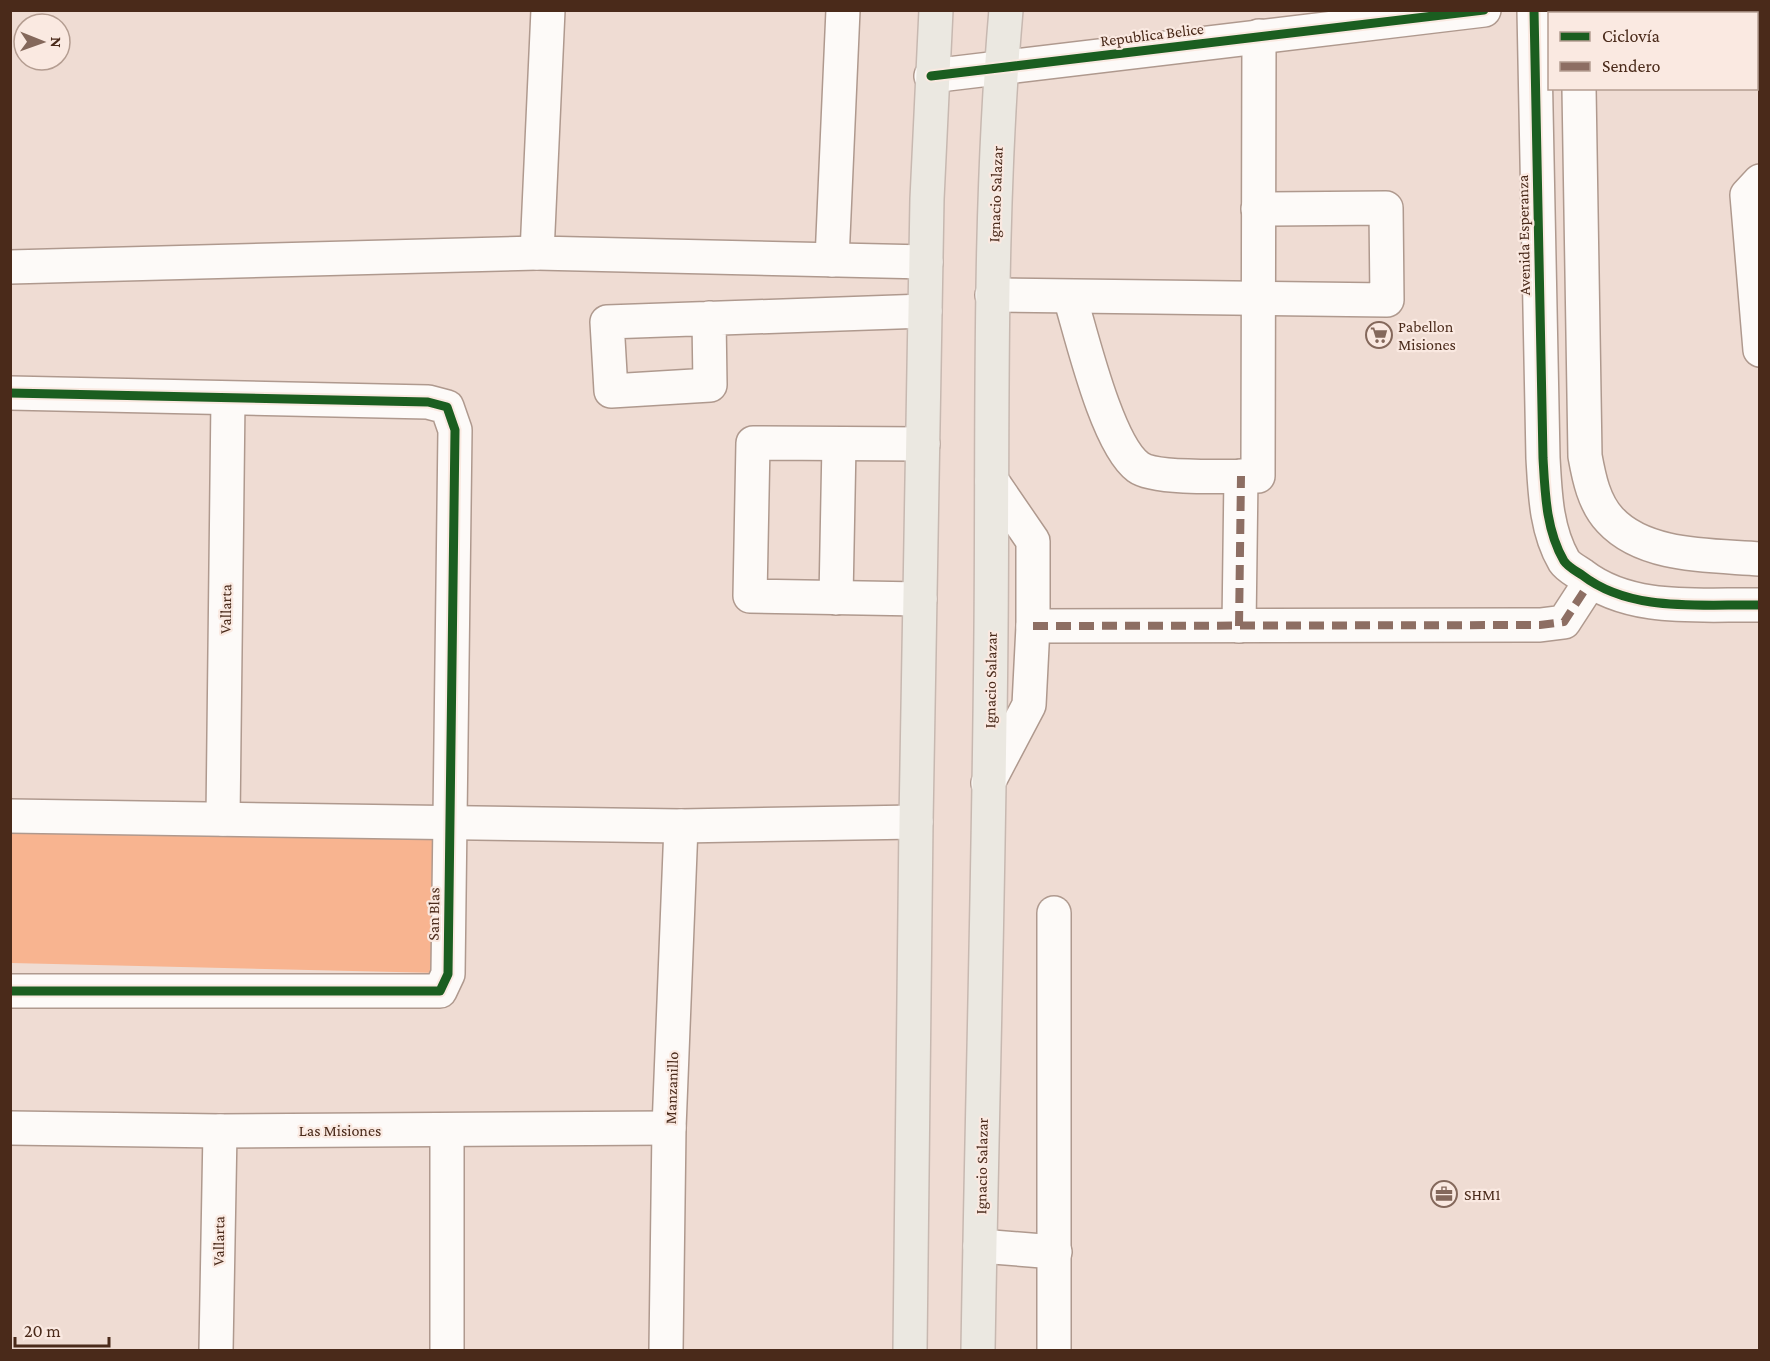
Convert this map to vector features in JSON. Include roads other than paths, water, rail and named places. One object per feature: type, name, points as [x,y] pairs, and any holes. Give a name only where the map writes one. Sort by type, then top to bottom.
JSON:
[{"type":"main road","points":[[910,1350],[925,311],[931,76],[936,10]]},
{"type":"main road","name":"Ignacio Salazar","points":[[978,1350],[988,783],[992,296],[1001,68],[1006,10]]},
{"type":"street","points":[[537,253],[548,10]]},
{"type":"street","points":[[832,260],[843,10]]},
{"type":"street","name":"Republica Belice","points":[[931,76],[1484,10]]},
{"type":"street","name":"Avenida Esperanza","points":[[1534,10],[1543,458],[1547,511],[1555,542],[1566,564],[1590,582],[1645,602],[1760,605]]},
{"type":"street","points":[[1070,297],[1119,446],[1140,468],[1174,475],[1258,477],[1258,36]]},
{"type":"street","points":[[1579,90],[1585,456],[1596,500],[1610,520],[1642,543],[1690,553],[1760,559]]},
{"type":"street","points":[[1760,181],[1748,195],[1760,350]]},
{"type":"street","points":[[992,296],[1387,300],[1386,208],[1258,209]]},
{"type":"street","points":[[10,267],[537,253],[926,262]]},
{"type":"street","points":[[709,318],[925,311]]},
{"type":"street","points":[[10,393],[228,399]]},
{"type":"street","name":"San Blas","points":[[10,991],[440,991],[448,974],[455,430],[447,407],[428,402],[228,399]]},
{"type":"street","name":"Vallarta","points":[[223,819],[228,399]]},
{"type":"street","points":[[920,599],[750,596],[753,443],[923,444]]},
{"type":"street","points":[[836,597],[839,444]]},
{"type":"street","points":[[1543,458],[1585,456]]},
{"type":"street","points":[[1239,626],[1241,476]]},
{"type":"street","points":[[988,783],[1029,705],[1033,626],[1033,541],[992,481]]},
{"type":"street","points":[[1033,626],[1540,626],[1564,622],[1590,582]]},
{"type":"street","points":[[10,816],[681,826],[916,822]]},
{"type":"street","name":"Manzanillo","points":[[666,1350],[669,1128],[681,826]]},
{"type":"street","points":[[1054,913],[1054,1350]]},
{"type":"street","name":"Las Misiones","points":[[10,1128],[220,1131],[669,1128]]},
{"type":"street","points":[[447,1130],[447,1350]]},
{"type":"street","name":"Vallarta","points":[[216,1350],[220,1131]]},
{"type":"street","points":[[980,1246],[1055,1252]]},
{"type":"place","name":"Pabellon Misiones","points":[[1379,335]]},
{"type":"place","name":"SHM1","points":[[1444,1194]]}]
